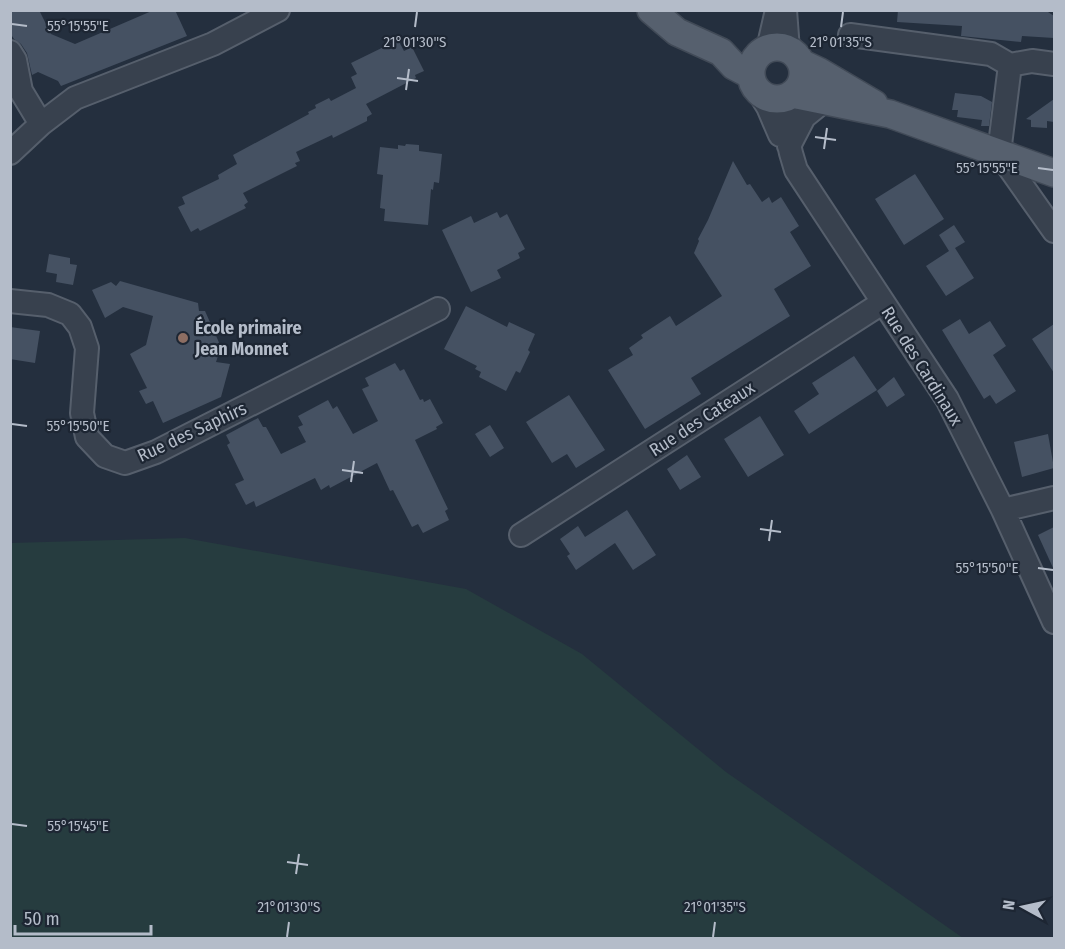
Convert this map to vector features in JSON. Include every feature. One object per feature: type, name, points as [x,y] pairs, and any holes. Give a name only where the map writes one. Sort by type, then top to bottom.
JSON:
[{"type":"main road","points":[[651,10],[677,32],[721,52],[776,72],[825,100],[890,114],[1054,173]]},
{"type":"main road","points":[[776,72],[818,71],[890,114]]},
{"type":"street","points":[[10,153],[41,124],[75,98],[213,44],[278,10]]},
{"type":"street","points":[[776,72],[777,10]]},
{"type":"street","points":[[776,72],[785,10]]},
{"type":"street","points":[[850,35],[991,54],[1010,65],[1032,61],[1054,64]]},
{"type":"street","points":[[10,52],[15,60],[16,88],[41,124]]},
{"type":"street","points":[[1010,65],[999,153],[1054,231]]},
{"type":"street","name":"Rue des Cardinaux","points":[[776,72],[789,149],[796,170],[947,399],[1003,510],[1054,622]]},
{"type":"street","points":[[789,149],[804,117],[825,100]]},
{"type":"street","name":"Rue des Saphirs","points":[[10,301],[48,305],[70,314],[80,327],[87,348],[82,413],[87,437],[105,456],[124,463],[156,452],[438,309]]},
{"type":"street","name":"Rue des Cateaux","points":[[521,535],[882,303]]},
{"type":"street","points":[[1003,510],[1054,498]]},
{"type":"green space","points":[[185,538],[466,589],[582,654],[726,772],[963,938],[11,938],[11,543]]},
{"type":"building","points":[[10,10],[39,10],[51,34],[75,44],[154,10],[175,10],[187,36],[61,86],[58,81],[38,72],[32,75],[27,53],[10,33]]},
{"type":"building","points":[[898,10],[1045,10],[1054,16],[1054,38],[1022,36],[1021,42],[961,36],[962,26],[897,22]]},
{"type":"building","points":[[398,40],[404,51],[412,47],[424,71],[415,75],[416,78],[366,104],[372,114],[367,117],[367,121],[333,138],[332,135],[296,152],[300,161],[295,163],[297,166],[243,193],[248,202],[244,205],[246,208],[200,231],[198,228],[191,232],[178,207],[185,204],[182,197],[219,179],[218,175],[237,164],[233,155],[309,114],[308,112],[316,108],[315,105],[329,98],[331,101],[356,88],[351,77],[357,74],[351,63]]},
{"type":"building","points":[[955,93],[981,96],[992,102],[989,126],[981,126],[982,120],[957,117],[958,110],[952,110]]},
{"type":"building","points":[[1054,99],[1054,122],[1047,121],[1047,128],[1031,127],[1031,120],[1026,119]]},
{"type":"building","points":[[406,144],[419,145],[419,151],[442,154],[439,183],[434,182],[433,190],[431,189],[428,225],[384,221],[385,209],[380,208],[383,175],[377,174],[380,147],[398,149],[398,145],[405,146]]},
{"type":"building","points":[[733,161],[747,185],[750,184],[762,202],[769,197],[772,203],[781,197],[799,226],[790,232],[811,266],[774,289],[790,316],[691,378],[701,394],[645,429],[608,370],[633,355],[629,348],[643,338],[641,335],[670,316],[676,326],[722,296],[694,253]]},
{"type":"building","points":[[915,174],[944,219],[904,245],[875,199]]},
{"type":"building","points":[[497,212],[500,218],[507,214],[525,249],[518,253],[520,258],[497,270],[501,278],[471,292],[442,230],[471,216],[474,223]]},
{"type":"building","points":[[954,225],[965,242],[955,248],[974,278],[946,296],[926,266],[949,251],[939,235]]},
{"type":"building","points":[[49,254],[70,258],[70,264],[77,265],[73,285],[56,282],[57,274],[46,272]]},
{"type":"building","points":[[120,281],[198,303],[199,311],[205,311],[221,347],[216,362],[230,364],[221,397],[163,423],[153,401],[146,404],[139,391],[147,388],[130,354],[146,345],[153,316],[123,307],[105,318],[92,290],[111,282],[116,286]]},
{"type":"building","points":[[466,306],[507,327],[509,322],[535,334],[520,373],[516,371],[506,391],[479,377],[481,372],[475,369],[477,366],[444,349]]},
{"type":"building","points":[[960,319],[969,334],[990,321],[1006,346],[993,355],[1016,391],[996,404],[990,395],[984,399],[942,330]]},
{"type":"building","points":[[1054,324],[1054,373],[1032,339]]},
{"type":"building","points":[[10,327],[40,331],[35,363],[10,359]]},
{"type":"building","points":[[854,356],[877,390],[809,434],[794,411],[819,394],[812,383]]},
{"type":"building","points":[[395,363],[400,371],[404,369],[420,400],[423,399],[424,402],[430,399],[443,423],[436,427],[437,429],[415,440],[448,509],[445,511],[449,520],[423,533],[418,524],[412,527],[393,490],[390,491],[377,463],[330,488],[329,485],[321,490],[315,478],[256,507],[254,501],[246,505],[235,484],[244,480],[227,445],[230,443],[226,435],[258,418],[263,427],[266,427],[281,454],[306,442],[298,427],[303,425],[298,416],[328,400],[333,409],[337,406],[353,434],[378,421],[362,389],[369,386],[365,378]]},
{"type":"building","points":[[894,377],[905,395],[887,407],[877,391]]},
{"type":"building","points":[[569,395],[605,450],[576,468],[567,454],[552,463],[526,422]]},
{"type":"building","points":[[760,416],[784,455],[748,477],[724,439]]},
{"type":"building","points":[[490,425],[504,448],[490,457],[475,434]]},
{"type":"building","points":[[1048,434],[1054,468],[1022,477],[1014,442]]},
{"type":"building","points":[[687,455],[701,477],[680,490],[667,469]]},
{"type":"building","points":[[627,510],[656,555],[633,570],[615,543],[576,570],[567,556],[570,554],[560,539],[578,526],[585,537]]},
{"type":"building","points":[[1054,527],[1054,570],[1038,535]]},
{"type":"place","name":"École primaire Jean Monnet","points":[[183,338]]}]
